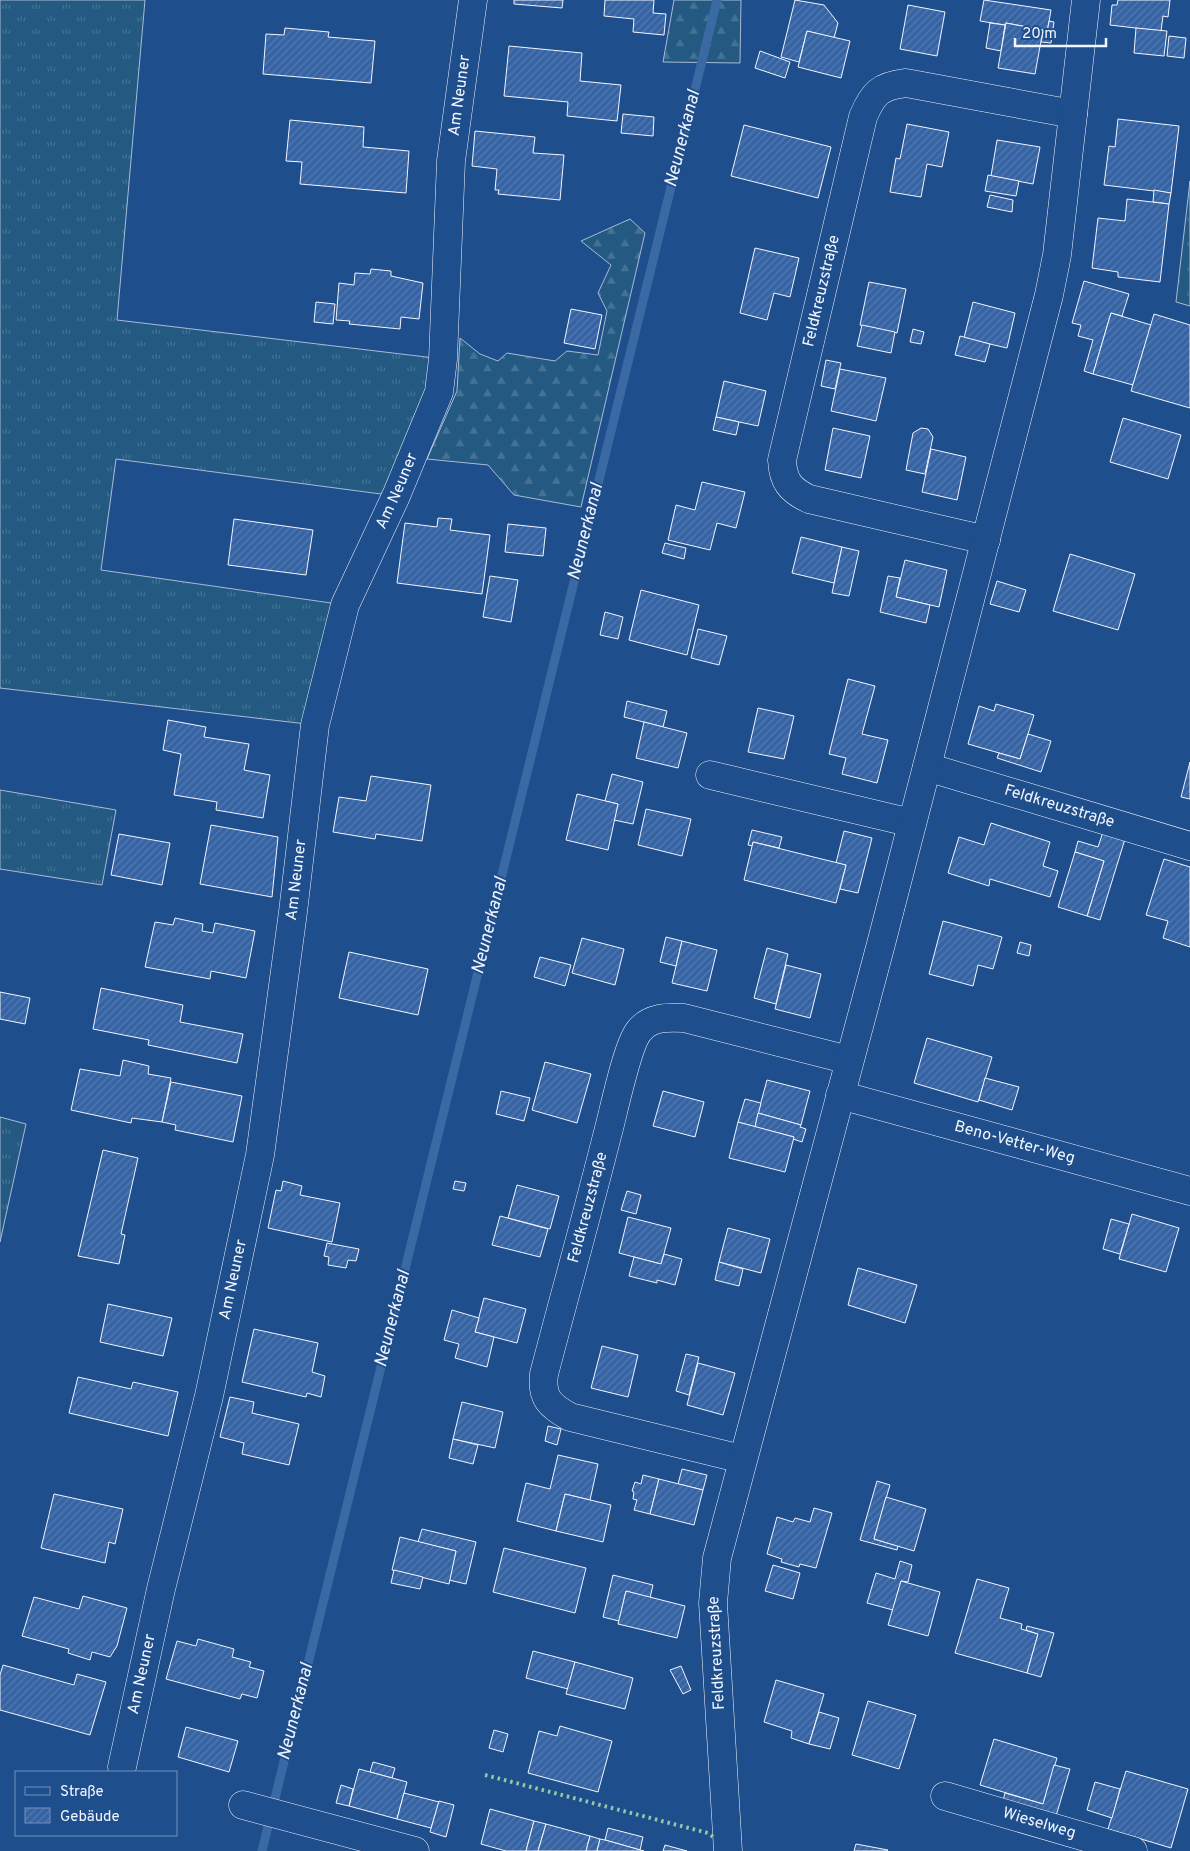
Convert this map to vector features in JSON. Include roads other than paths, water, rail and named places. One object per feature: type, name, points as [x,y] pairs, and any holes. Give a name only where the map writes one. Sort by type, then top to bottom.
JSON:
[{"type":"street","name":"Am Neuner","points":[[122,1768],[161,1589],[209,1396],[260,1155],[280,1012],[315,725],[345,606],[396,496],[439,392],[443,359],[451,161],[472,0]]},
{"type":"street","name":"Feldkreuzstraße","points":[[728,1851],[714,1597],[717,1558],[927,767],[1057,256],[1086,0]]},
{"type":"street","name":"Feldkreuzstraße","points":[[986,540],[809,498],[796,493],[787,484],[783,473],[782,460],[863,117],[870,100],[885,88],[906,83],[1072,114]]},
{"type":"street","name":"Feldkreuzstraße","points":[[927,767],[1190,846]]},
{"type":"street","points":[[710,775],[912,823]]},
{"type":"street","name":"Feldkreuzstraße","points":[[742,1459],[570,1417],[554,1408],[546,1397],[542,1386],[544,1374],[612,1115],[630,1050],[638,1031],[651,1020],[667,1017],[684,1018],[849,1060]]},
{"type":"street","name":"Beno-Vetter-Weg","points":[[840,1095],[1190,1191]]},
{"type":"street","name":"Wieselweg","points":[[945,1796],[1133,1851]]},
{"type":"street","points":[[243,1805],[415,1851]]},
{"type":"waterway","name":"Neunerkanal","points":[[262,1851],[717,0]]}]
